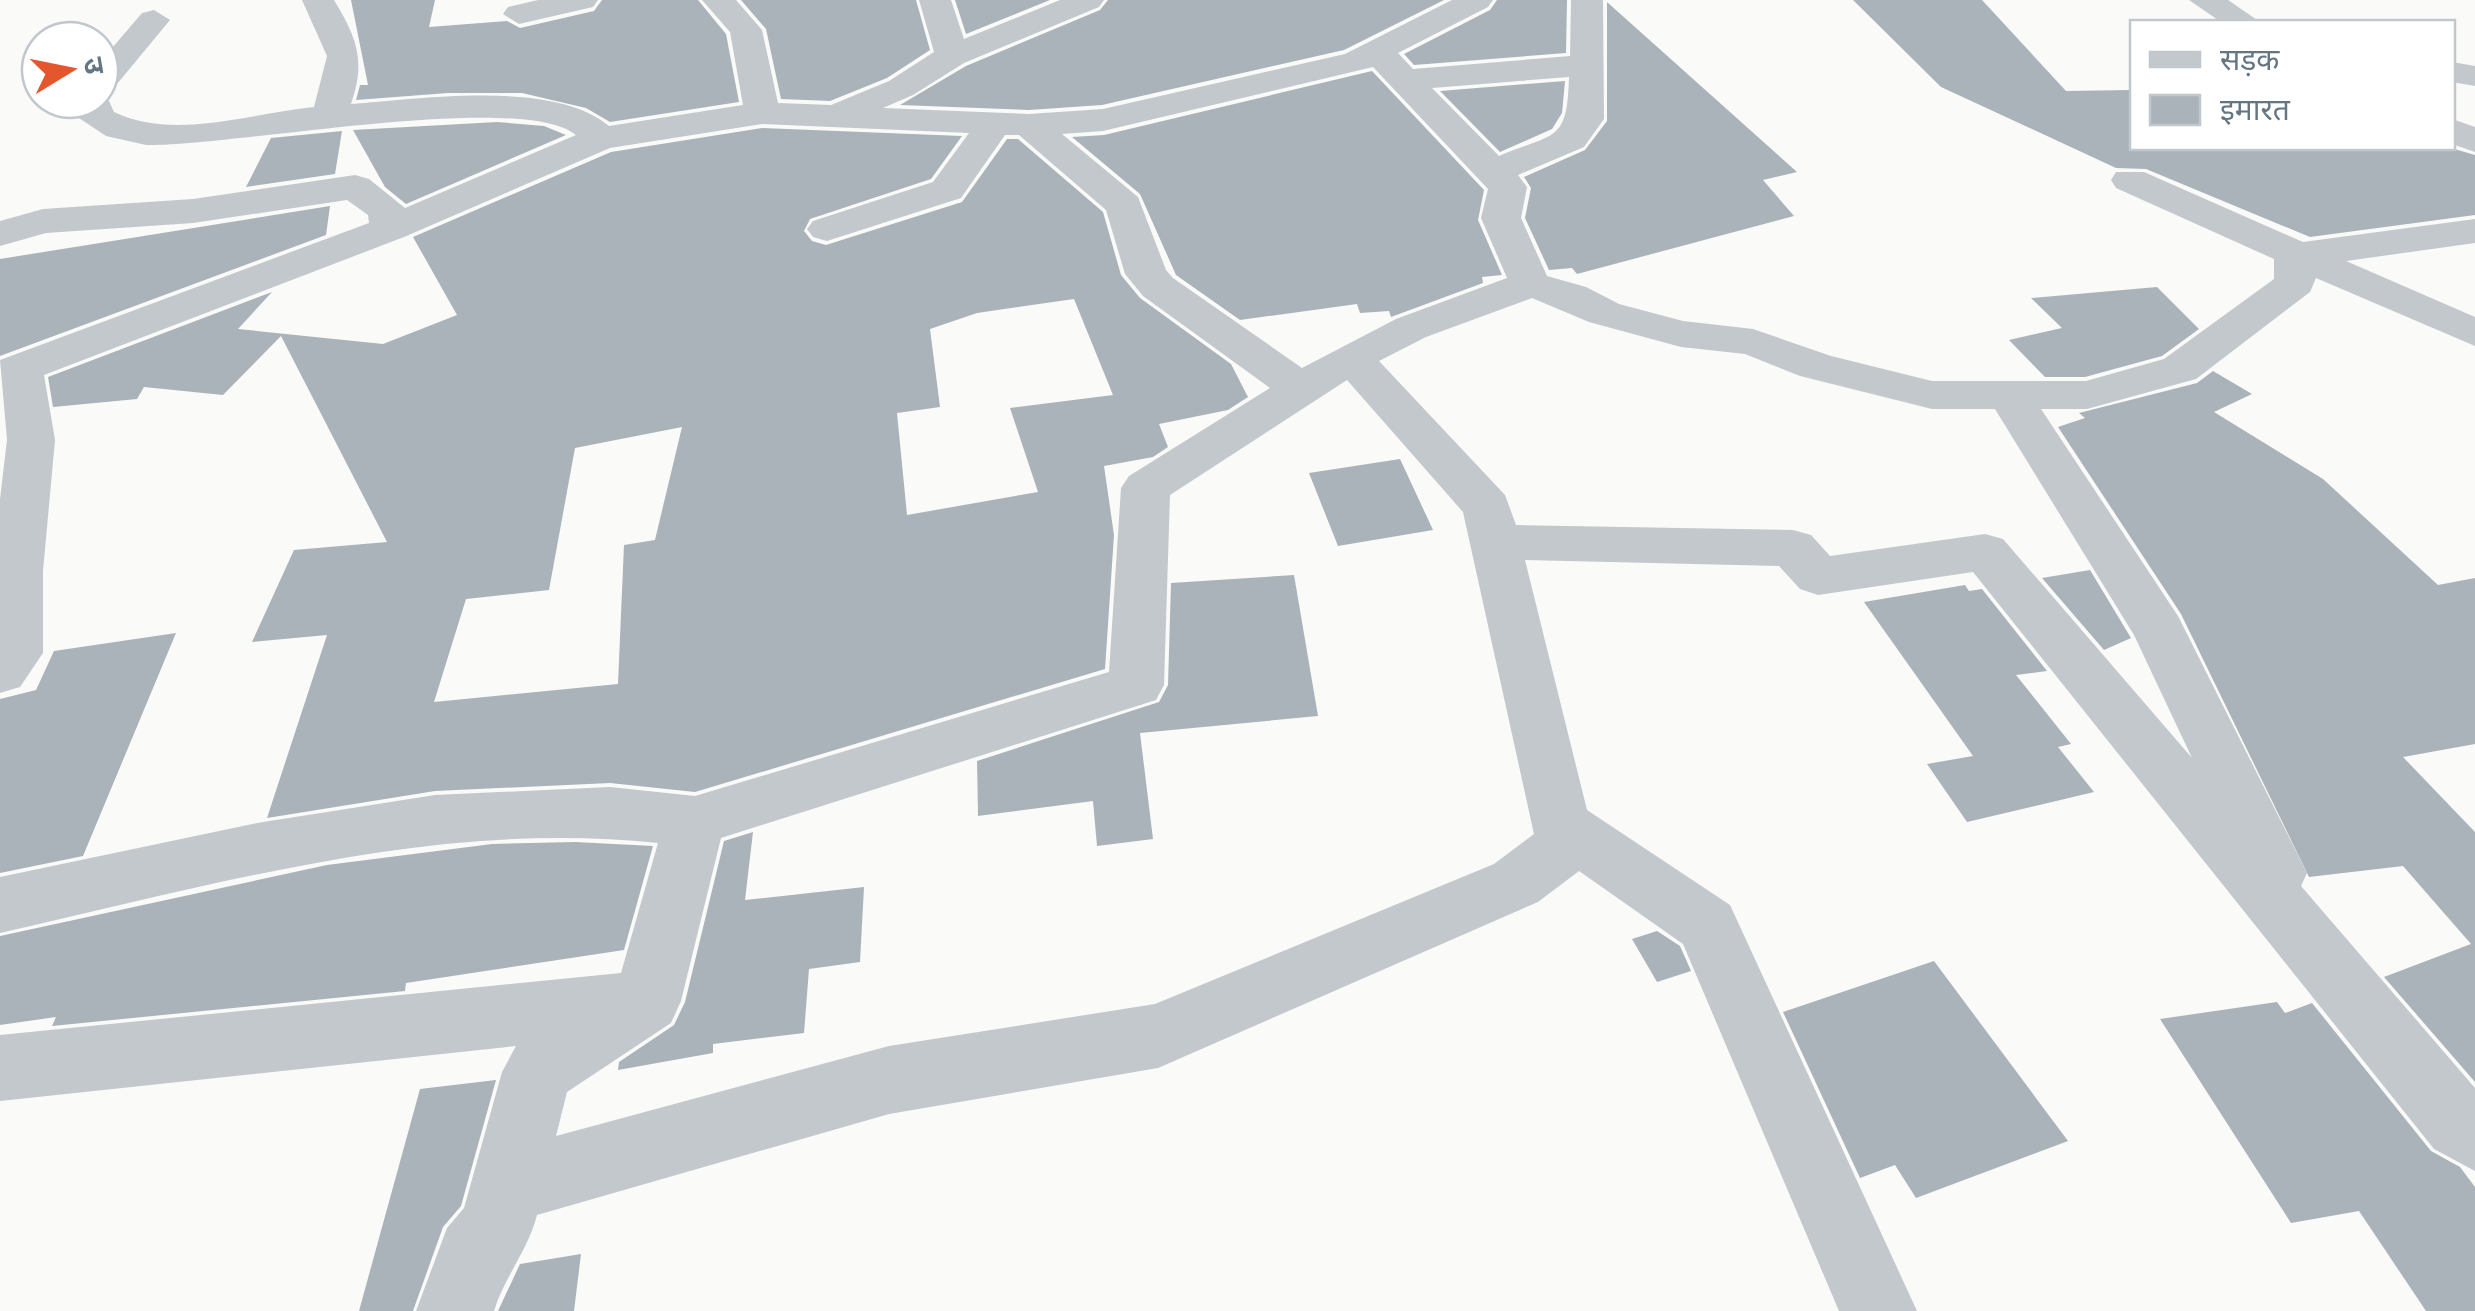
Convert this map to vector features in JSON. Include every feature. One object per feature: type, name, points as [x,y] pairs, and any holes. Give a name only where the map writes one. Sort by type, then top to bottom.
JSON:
[{"type":"street","points":[[318,0],[342,41],[347,60],[329,116]]},
{"type":"street","points":[[519,14],[582,0]]},
{"type":"street","points":[[718,0],[746,30],[762,113]]},
{"type":"street","points":[[935,0],[952,56]]},
{"type":"street","points":[[829,116],[900,88],[952,56],[1088,0]]},
{"type":"street","points":[[1391,66],[1477,0]]},
{"type":"street","points":[[1494,172],[1571,139],[1586,119],[1587,0]]},
{"type":"street","points":[[2206,0],[2241,20]]},
{"type":"street","points":[[120,60],[154,20]]},
{"type":"street","points":[[0,672],[16,653],[18,572],[31,440],[11,372],[390,229],[601,138],[762,113],[1011,124],[1102,120],[1356,62],[1391,66],[1585,66]]},
{"type":"street","points":[[1391,66],[1508,187],[1502,218],[1530,284]]},
{"type":"street","points":[[100,120],[106,125],[149,132],[194,132],[329,116],[530,112],[573,116],[601,138]]},
{"type":"street","points":[[827,229],[947,190],[1011,124]]},
{"type":"street","points":[[1011,124],[1124,205],[1139,256],[1158,287],[1302,389]]},
{"type":"street","points":[[2130,180],[2475,333]]},
{"type":"street","points":[[0,234],[30,223],[193,211],[355,187],[386,211],[390,229]]},
{"type":"street","points":[[2294,256],[2473,234]]},
{"type":"street","points":[[0,905],[403,824],[585,811],[636,811],[695,820],[1136,684],[1146,488],[1351,357],[1412,328],[1530,284],[1571,296],[1604,314],[1681,334],[1753,342],[1816,366],[1932,395],[2087,395],[2180,369],[2295,283],[2294,256]]},
{"type":"street","points":[[1351,357],[1486,506],[1560,825],[1707,925],[1878,1311]]},
{"type":"street","points":[[2009,396],[2159,630],[2312,948]]},
{"type":"street","points":[[1494,542],[1793,548],[1818,576],[1985,552],[2459,1124],[2475,1136]]},
{"type":"street","points":[[455,1311],[474,1255],[496,1228],[537,1072],[647,1001],[695,820]]},
{"type":"street","points":[[508,1186],[889,1080],[1158,1036],[1516,883],[1576,838]]},
{"type":"street","points":[[0,1068],[647,1001]]},
{"type":"building","points":[[351,0],[435,0],[429,27],[507,21],[520,28],[594,11],[602,0],[698,0],[726,34],[739,102],[610,122],[586,108],[522,93],[448,93],[356,100],[360,85],[368,85]]},
{"type":"building","points":[[741,0],[916,0],[930,50],[887,78],[830,101],[781,99],[766,29]]},
{"type":"building","points":[[955,0],[1050,0],[966,34]]},
{"type":"building","points":[[1108,0],[1444,0],[1344,50],[1102,105],[1029,110],[900,105],[966,66],[1100,10]]},
{"type":"building","points":[[1497,0],[1567,0],[1566,53],[1414,65],[1404,54],[1490,10]]},
{"type":"building","points":[[1853,0],[1982,0],[2066,91],[2130,90],[2130,150],[2455,149],[2475,155],[2475,215],[2310,237],[2146,169],[2116,168],[1941,87]]},
{"type":"building","points":[[1607,2],[1797,172],[1763,180],[1794,216],[1577,274],[1572,268],[1549,270],[1525,218],[1531,188],[1524,177],[1585,150],[1607,121]]},
{"type":"building","points":[[1372,71],[1484,190],[1478,220],[1502,275],[1482,277],[1483,283],[1391,317],[1389,311],[1360,313],[1357,304],[1240,320],[1176,275],[1140,194],[1072,137],[1104,135]]},
{"type":"building","points":[[1565,81],[1562,113],[1552,129],[1500,152],[1440,91]]},
{"type":"building","points":[[497,122],[544,126],[566,135],[406,204],[385,187],[353,130]]},
{"type":"building","points":[[762,128],[962,136],[931,179],[810,219],[804,231],[812,241],[826,245],[962,202],[1007,139],[1018,139],[1103,212],[1121,275],[1140,298],[1231,364],[1248,397],[1228,410],[1159,424],[1168,447],[1153,457],[1104,466],[1114,535],[1105,669],[695,792],[610,783],[435,791],[267,818],[327,635],[252,642],[294,550],[387,542],[281,336],[223,395],[144,387],[137,399],[53,407],[48,377],[272,292],[238,329],[383,344],[457,315],[413,237],[611,152]],"holes":[[[1074,299],[1113,395],[1010,408],[1038,492],[907,515],[897,413],[940,407],[930,329],[977,313]],[[682,427],[655,540],[624,545],[618,684],[434,702],[466,599],[549,590],[575,448]]]},
{"type":"building","points":[[342,131],[335,174],[246,187],[271,138]]},
{"type":"building","points":[[330,206],[326,235],[0,356],[0,259]]},
{"type":"building","points":[[2157,287],[2199,329],[2162,356],[2085,377],[2045,377],[2009,340],[2062,328],[2031,298]]},
{"type":"building","points":[[2213,371],[2252,394],[2214,412],[2323,479],[2438,585],[2475,578],[2475,744],[2403,757],[2475,832],[2475,1082],[2384,977],[2471,944],[2403,866],[2309,877],[2181,614],[2058,427],[2085,418],[2079,413],[2197,383]]},
{"type":"building","points":[[1400,459],[1433,530],[1338,546],[1309,473]]},
{"type":"building","points":[[2090,570],[2131,638],[2104,650],[2042,578]]},
{"type":"building","points":[[1294,575],[1318,716],[1140,733],[1153,839],[1097,846],[1093,801],[978,816],[977,761],[1159,702],[1168,685],[1171,583]]},
{"type":"building","points":[[1965,585],[1969,591],[1982,589],[2047,671],[2016,675],[2071,744],[2058,747],[2094,792],[1967,822],[1927,764],[1973,756],[1864,602]]},
{"type":"building","points":[[176,633],[83,856],[0,873],[0,699],[36,690],[54,651]]},
{"type":"building","points":[[753,832],[745,900],[864,887],[860,962],[809,969],[804,1033],[713,1044],[713,1053],[618,1070],[619,1062],[674,1025],[685,1002],[724,841]]},
{"type":"building","points":[[575,842],[653,846],[624,950],[406,983],[405,991],[52,1026],[56,1017],[0,1025],[0,936],[327,865],[492,844]]},
{"type":"building","points":[[1657,931],[1680,946],[1691,971],[1657,982],[1632,939]]},
{"type":"building","points":[[1934,961],[2068,1141],[1916,1198],[1895,1165],[1860,1178],[1783,1012]]},
{"type":"building","points":[[2277,1002],[2285,1013],[2312,1003],[2431,1151],[2460,1167],[2475,1187],[2475,1311],[2426,1311],[2359,1211],[2291,1223],[2160,1019]]},
{"type":"building","points":[[496,1080],[461,1206],[443,1227],[413,1311],[359,1311],[420,1089]]},
{"type":"building","points":[[581,1254],[574,1311],[498,1311],[520,1264]]}]
